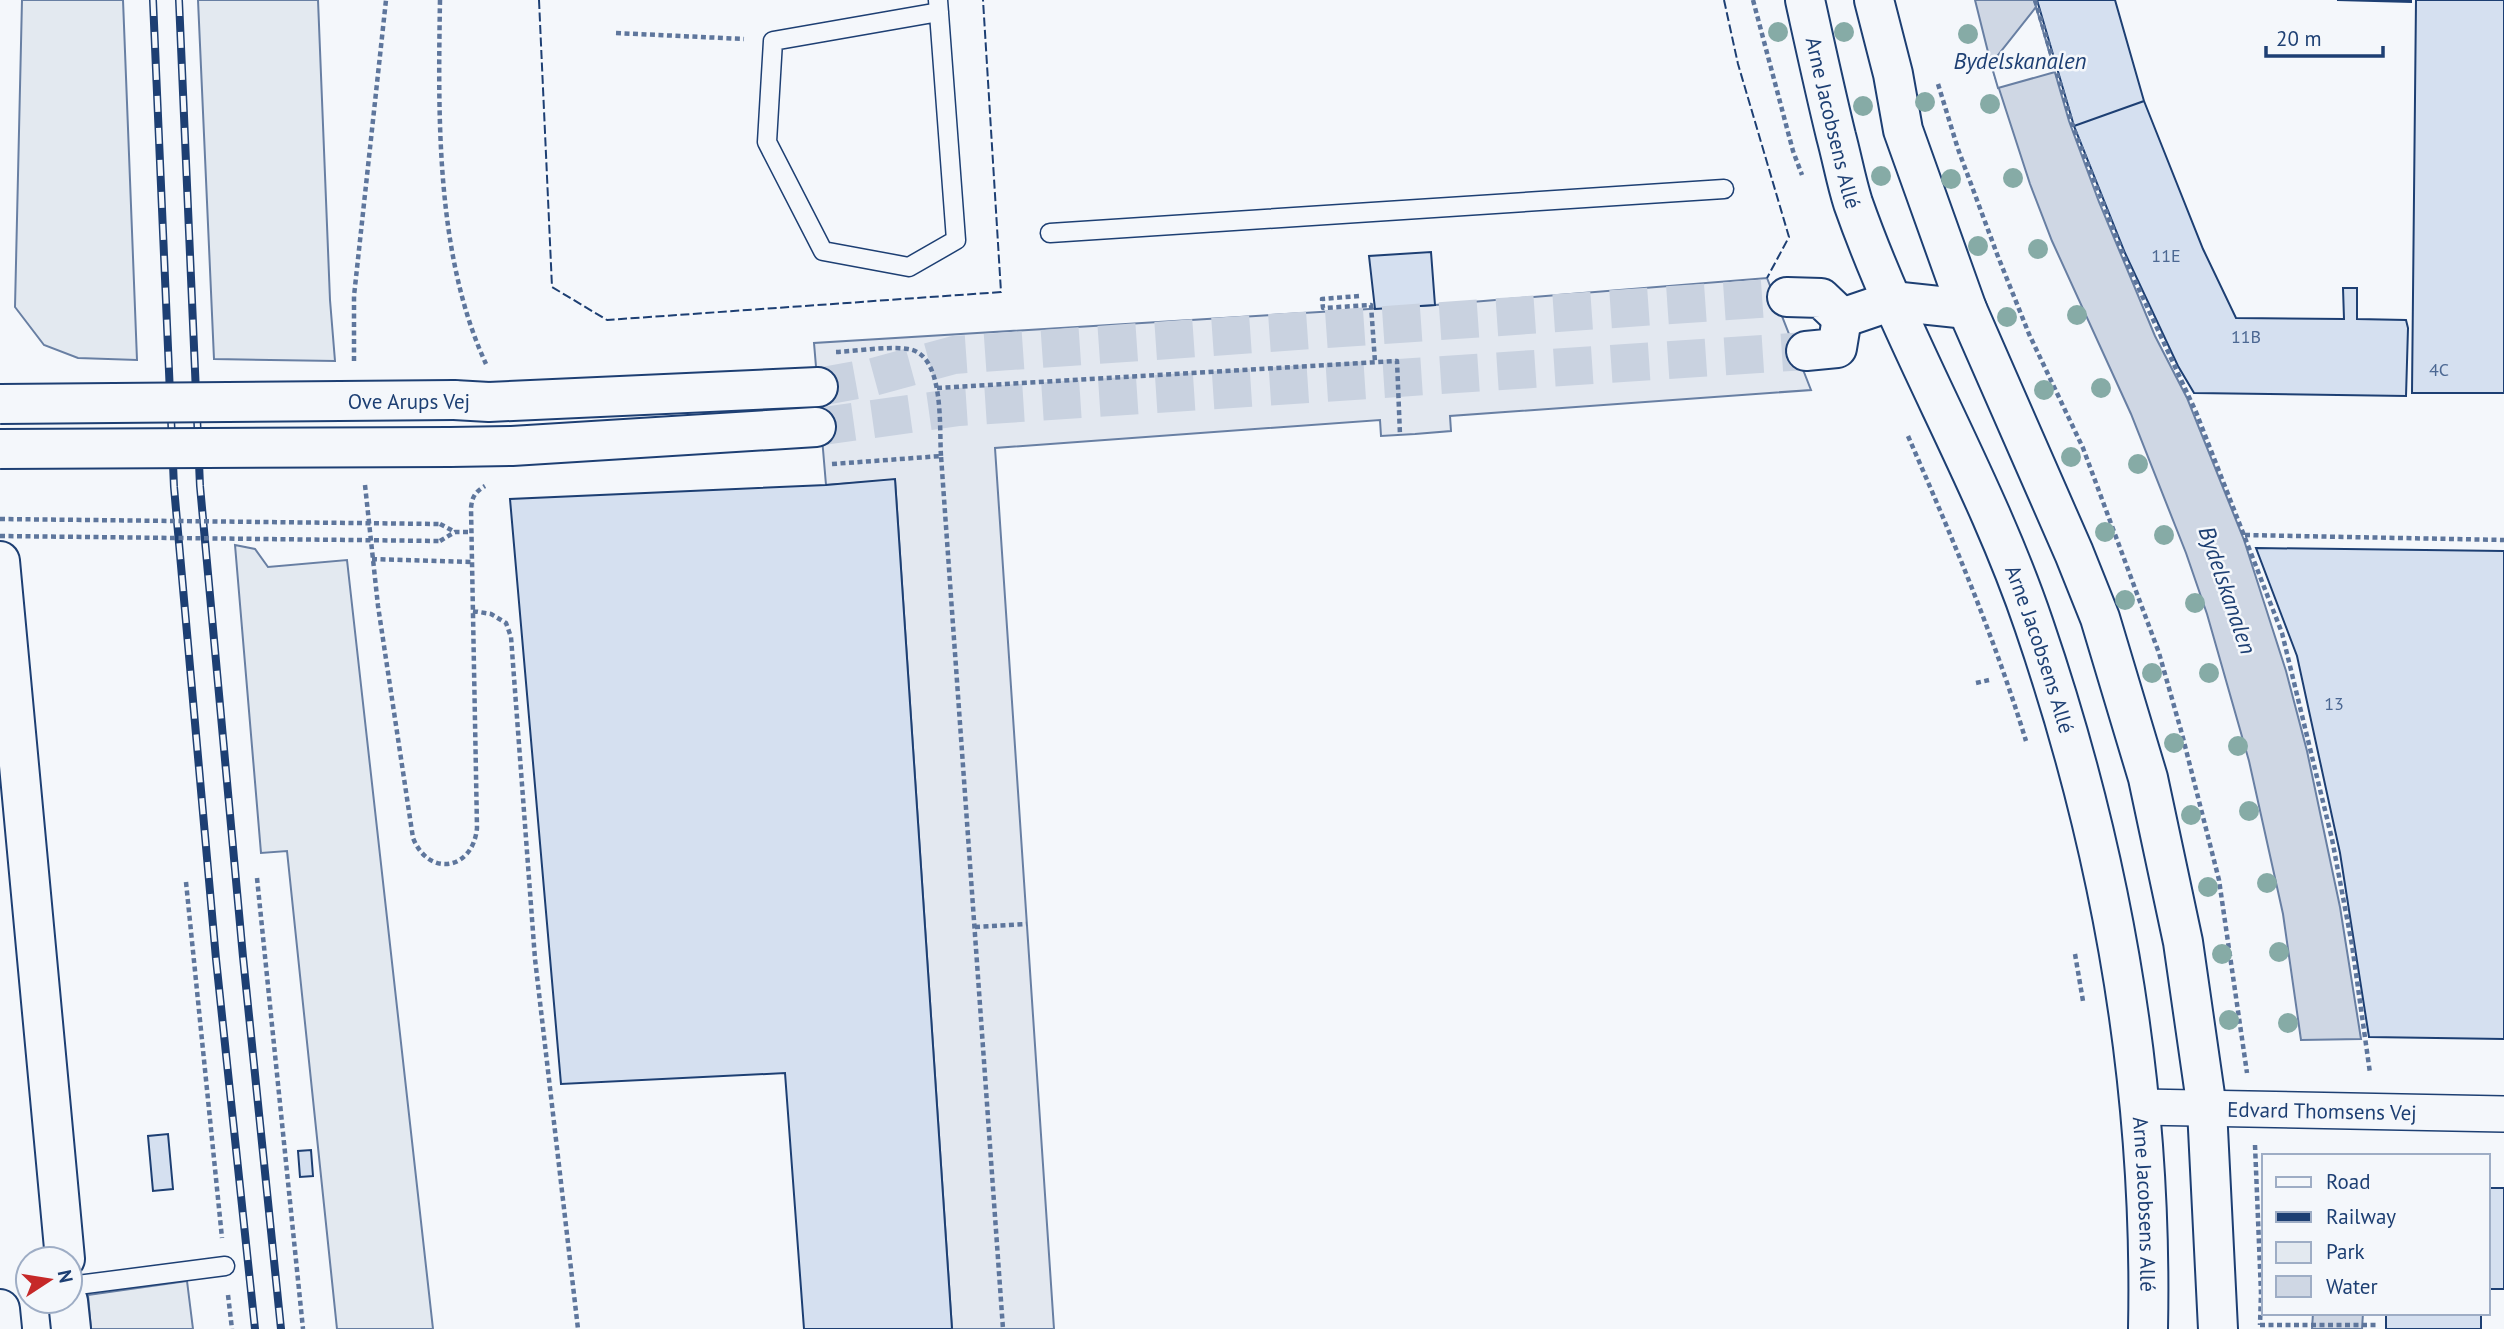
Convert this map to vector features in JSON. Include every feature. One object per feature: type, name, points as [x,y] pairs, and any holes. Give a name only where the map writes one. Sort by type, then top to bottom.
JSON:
[{"type":"main road","name":"Arne Jacobsens Allé","points":[[1805,0],[1852,200],[1892,301],[1972,470],[2034,623],[2082,781],[2119,943],[2142,1107],[2149,1252],[2148,1329]]},
{"type":"main road","points":[[1874,0],[1893,74],[1903,130],[1967,309],[2080,566],[2100,618],[2140,754],[2183,943],[2207,1109],[2218,1327]]},
{"type":"main road","points":[[1787,298],[1821,298],[1842,318]]},
{"type":"main road","points":[[1842,318],[1892,301],[1967,309]]},
{"type":"main road","points":[[1806,351],[1837,348],[1842,318]]},
{"type":"main road","name":"Ove Arups Vej","points":[[19,404],[454,400],[489,402],[823,370]]},
{"type":"main road","points":[[0,384],[19,404]]},
{"type":"main road","points":[[0,449],[512,446],[816,427]]},
{"type":"main road","points":[[0,561],[64,1245]]},
{"type":"main road","points":[[0,1308],[2,1329]]},
{"type":"street","name":"Edvard Thomsens Vej","points":[[2142,1107],[2504,1114]]},
{"type":"lane","points":[[939,6],[956,240],[909,267],[823,251],[768,142],[773,41],[939,6]]},
{"type":"lane","points":[[1050,233],[1724,189]]},
{"type":"lane","points":[[84,1284],[225,1266]]},
{"type":"path","points":[[355,372],[352,331],[354,296],[386,0]]},
{"type":"path","points":[[440,0],[438,110],[450,233],[470,325],[492,372]]},
{"type":"path","points":[[2035,0],[2073,127],[2125,259],[2196,412],[2281,633],[2329,825],[2352,945],[2374,1111]]},
{"type":"path","points":[[616,33],[773,41]]},
{"type":"path","points":[[1359,296],[1322,299],[1323,308],[1371,305],[1375,362]]},
{"type":"path","points":[[823,370],[910,349],[925,356],[934,371],[1003,1329]]},
{"type":"path","points":[[936,388],[1396,361],[1400,435]]},
{"type":"path","points":[[1906,433],[1965,566],[2007,679],[2029,753]]},
{"type":"path","points":[[824,464],[941,456]]},
{"type":"path","points":[[365,479],[372,559],[414,838],[418,850],[426,858],[437,863],[450,864],[463,859],[471,852],[476,841],[472,499],[477,491],[494,485]]},
{"type":"path","points":[[0,519],[440,524],[455,532],[471,532]]},
{"type":"path","points":[[0,536],[440,541],[455,532]]},
{"type":"path","points":[[2245,535],[2504,540]]},
{"type":"path","points":[[372,559],[472,562]]},
{"type":"path","points":[[473,611],[491,614],[506,623],[511,637],[534,959],[578,1329]]},
{"type":"path","points":[[1976,683],[1990,680]]},
{"type":"path","points":[[257,878],[303,1329]]},
{"type":"path","points":[[186,882],[232,1329]]},
{"type":"path","points":[[975,928],[1027,924]]},
{"type":"path","points":[[2074,945],[2085,1010]]},
{"type":"path","points":[[2218,1327],[2378,1325]]},
{"type":"green space","points":[[22,0],[123,0],[137,360],[78,358],[44,345],[15,307]]},
{"type":"green space","points":[[198,0],[318,0],[330,300],[335,361],[214,359]]},
{"type":"green space","points":[[235,545],[255,549],[268,567],[347,560],[433,1329],[337,1329],[287,851],[261,853]]},
{"type":"green space","points":[[187,1281],[193,1329],[91,1329],[88,1295]]},
{"type":"shaded area","points":[[1767,278],[1811,390],[1450,416],[1451,431],[1415,434],[1381,436],[1380,420],[995,448],[1054,1329],[952,1329],[895,480],[826,485],[814,343],[1435,305]]},
{"type":"water","name":"Bydelskanalen","points":[[1975,0],[2034,0],[2069,121],[2099,202],[2155,336],[2187,398],[2244,540],[2286,671],[2307,751],[2340,907],[2361,1039],[2301,1040],[2283,914],[2249,761],[2207,614],[2131,414],[2052,241],[2030,184],[1991,64]]},
{"type":"water","points":[[2313,1315],[2363,1315],[2362,1329],[2312,1329]]},
{"type":"pier","points":[[2036,7],[2055,72],[1998,88],[1991,64]]},
{"type":"building","points":[[2037,0],[2115,0],[2144,101],[2074,126]]},
{"type":"building","points":[[2337,0],[2411,0],[2411,2]]},
{"type":"building","points":[[2416,0],[2504,0],[2504,393],[2412,393]]},
{"type":"building","points":[[2144,101],[2203,249],[2236,318],[2344,319],[2343,288],[2357,288],[2357,319],[2406,320],[2406,396],[2194,393],[2178,366],[2125,253],[2074,126]]},
{"type":"building","points":[[1431,252],[1435,305],[1375,309],[1369,256]]},
{"type":"building","points":[[895,479],[952,1329],[804,1329],[785,1073],[561,1084],[510,499],[826,485]]},
{"type":"building","points":[[2256,548],[2504,551],[2504,1039],[2369,1037],[2340,853],[2297,656]]},
{"type":"building","points":[[168,1134],[173,1189],[153,1191],[148,1136]]},
{"type":"building","points":[[311,1150],[313,1176],[300,1177],[298,1151]]},
{"type":"building","points":[[2490,1188],[2504,1188],[2504,1289],[2490,1289]]},
{"type":"building","points":[[2386,1315],[2481,1315],[2481,1329],[2386,1329]]},
{"type":"tunnel","points":[[818,387],[873,377],[954,355],[1787,297]]},
{"type":"tunnel","points":[[816,427],[959,407],[1806,351]]},
{"type":"railway","points":[[153,0],[174,487],[216,959],[255,1329]]},
{"type":"railway","points":[[179,0],[200,486],[243,957],[281,1329]]},
{"type":"fence","points":[[539,0],[552,287],[607,320],[1001,292],[983,0]]},
{"type":"fence","points":[[1724,0],[1738,64],[1789,237],[1767,278]]}]
